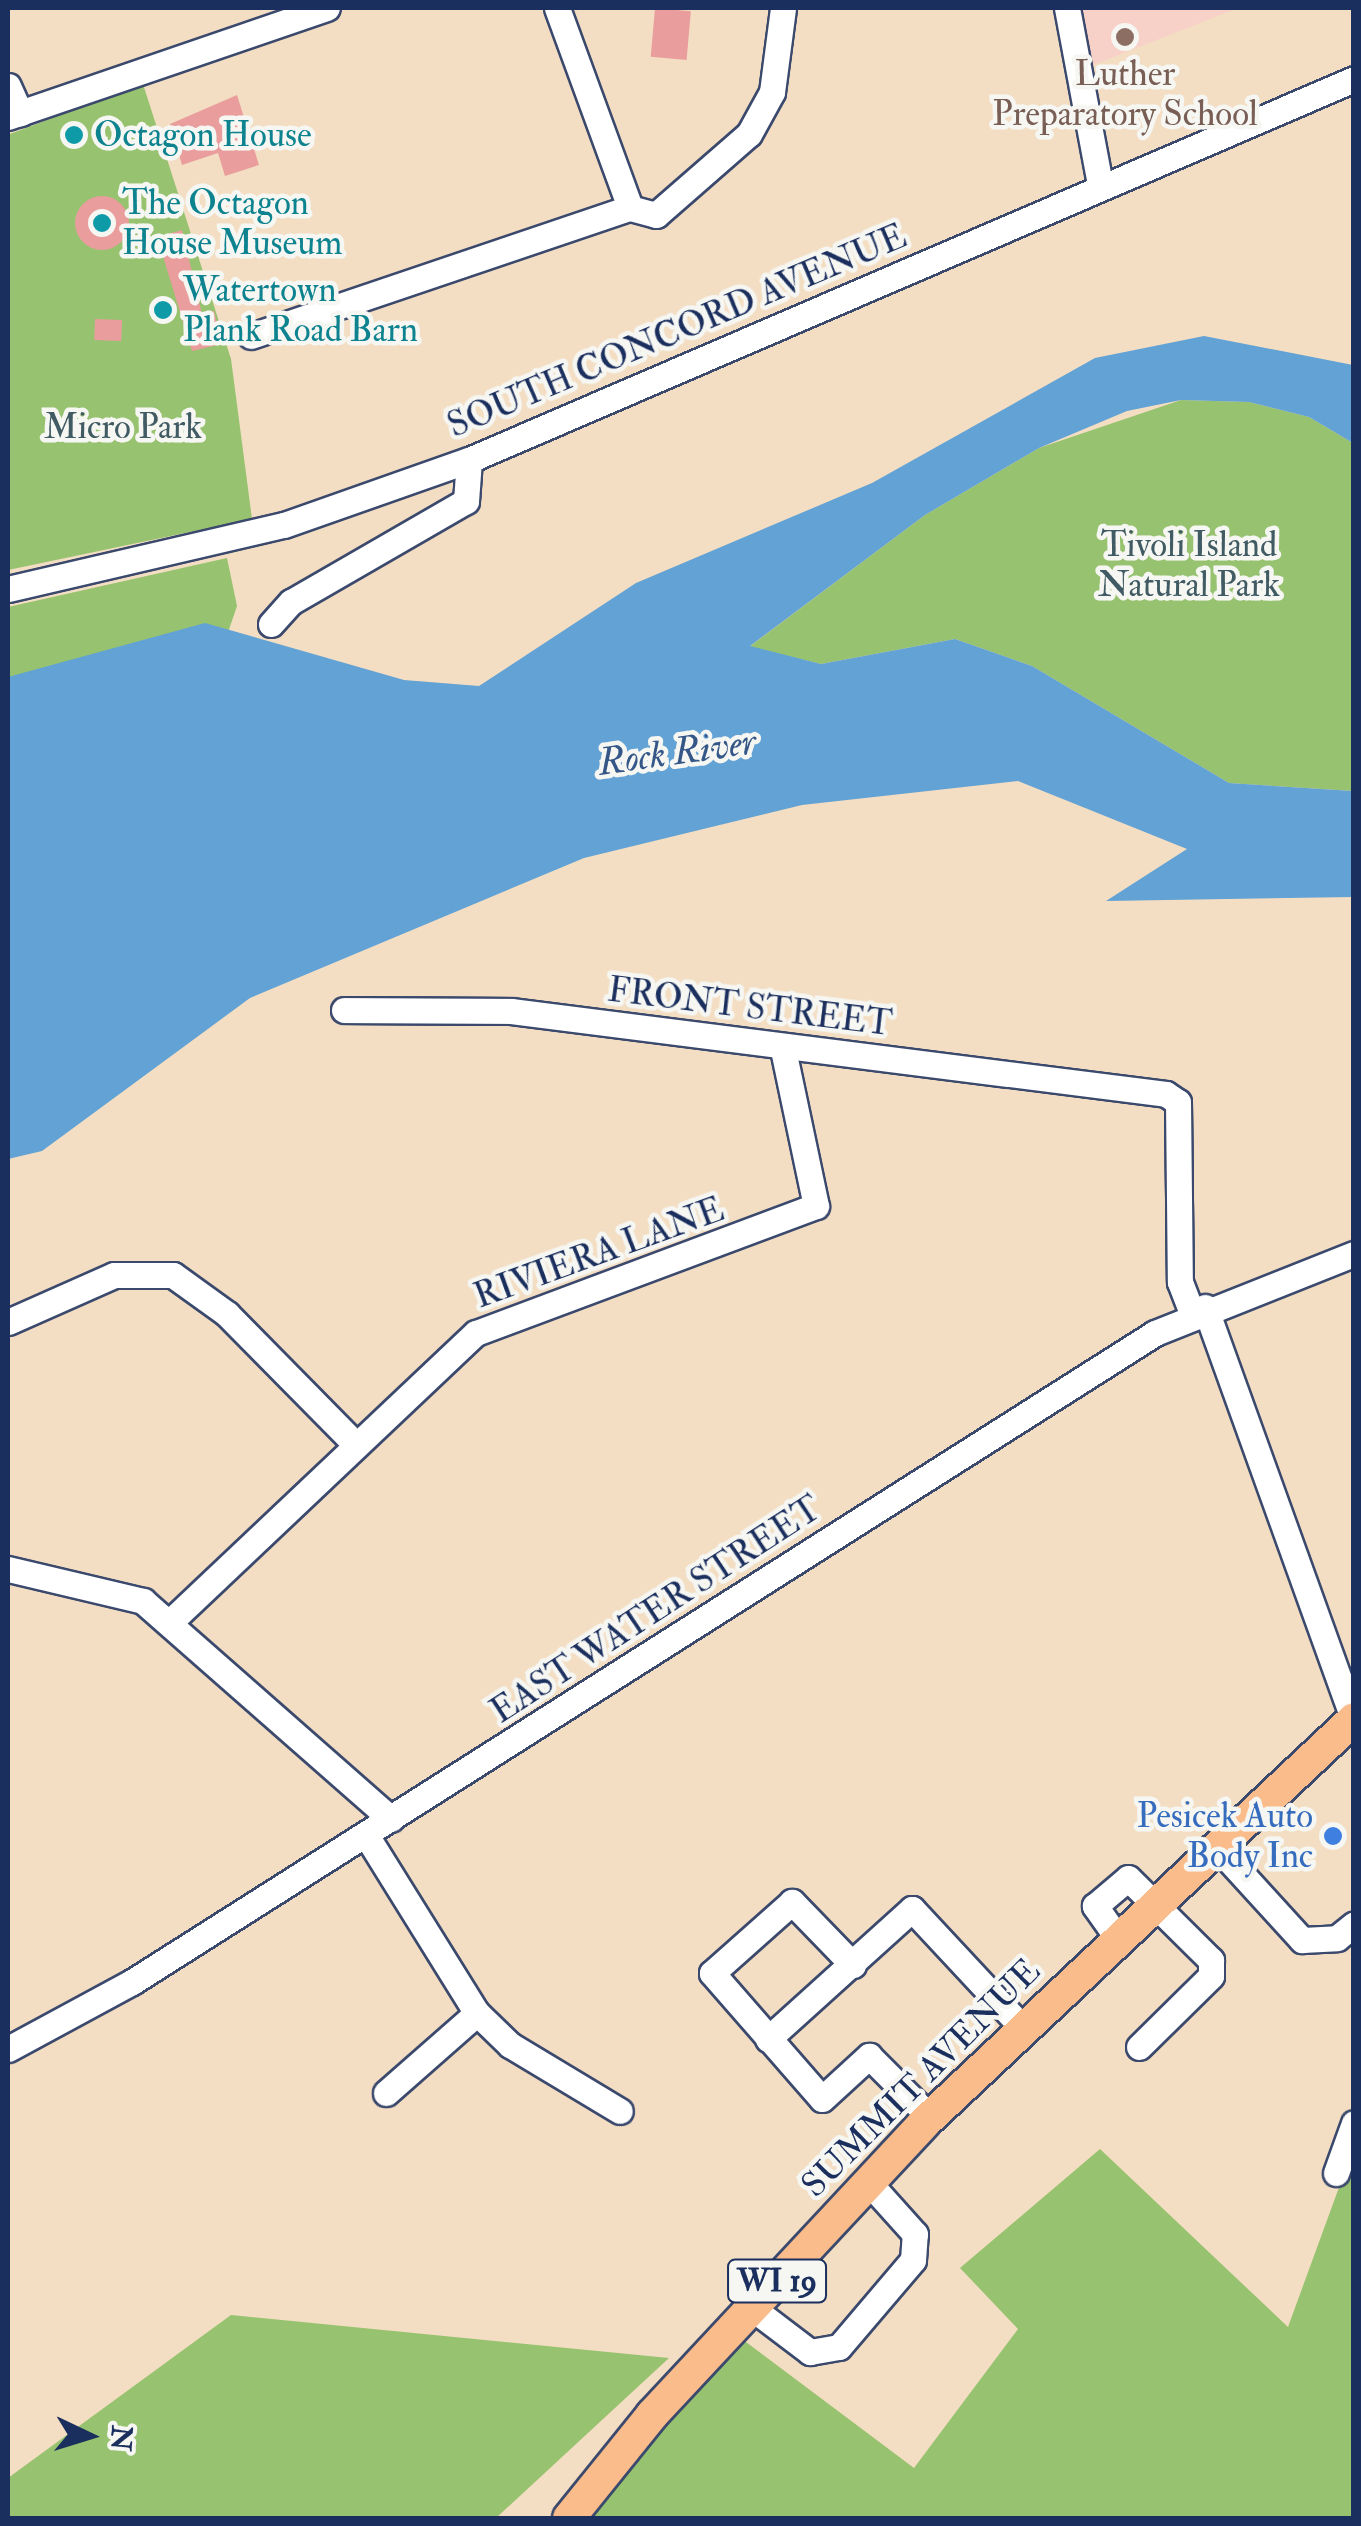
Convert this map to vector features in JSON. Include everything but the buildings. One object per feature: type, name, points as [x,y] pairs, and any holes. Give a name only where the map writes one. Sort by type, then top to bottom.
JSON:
[{"type":"main road","name":"SUMMIT AVENUE","points":[[569,2518],[752,2308],[930,2117],[1353,1720]]},
{"type":"street","points":[[8,86],[14,115],[328,8]]},
{"type":"street","points":[[557,8],[630,208]]},
{"type":"street","points":[[251,336],[630,208],[656,214],[749,134],[776,78],[783,8]]},
{"type":"street","points":[[1067,8],[1100,185]]},
{"type":"street","name":"SOUTH CONCORD AVENUE","points":[[8,589],[284,525],[469,460],[1354,78]]},
{"type":"street","points":[[271,624],[291,602],[466,501],[469,460]]},
{"type":"street","name":"FRONT STREET","points":[[344,1010],[511,1010],[784,1049],[1146,1091],[1178,1102],[1180,1282],[1198,1310]]},
{"type":"street","name":"RIVIERA LANE","points":[[171,1621],[476,1333],[816,1206],[784,1049]]},
{"type":"street","name":"EAST WATER STREET","points":[[8,2049],[366,1835],[1198,1310],[1354,1254]]},
{"type":"street","points":[[8,1322],[114,1276],[173,1275],[227,1314],[356,1444]]},
{"type":"street","points":[[1198,1310],[1353,1720]]},
{"type":"street","points":[[8,1570],[130,1595],[171,1621],[391,1818]]},
{"type":"street","points":[[366,1835],[477,2013],[510,2045],[620,2111]]},
{"type":"street","points":[[1218,1848],[1302,1940],[1337,1938],[1354,1924]]},
{"type":"street","points":[[853,1965],[792,1902],[712,1973],[822,2099],[869,2056],[930,2117]]},
{"type":"street","points":[[1139,2047],[1211,1976],[1211,1960],[1159,1904]]},
{"type":"street","points":[[768,2039],[912,1908],[1025,2030]]},
{"type":"street","points":[[386,2093],[477,2013]]},
{"type":"street","points":[[1336,2173],[1354,2123]]},
{"type":"street","points":[[752,2308],[810,2352],[839,2347],[913,2260],[915,2234],[868,2183]]},
{"type":"shaded area","name":"Luther Preparatory School","points":[[1081,8],[1238,8],[1091,66]]},
{"type":"green space","name":"Micro Park","points":[[143,84],[231,359],[252,519],[8,570],[10,134]]},
{"type":"green space","name":"Tivoli Island Natural Park","points":[[1181,400],[1249,402],[1309,417],[1353,443],[1353,791],[1229,783],[1032,666],[955,639],[821,664],[749,647],[925,515],[1039,448]]},
{"type":"green space","points":[[227,558],[237,606],[221,653],[8,716],[8,607]]},
{"type":"green space","points":[[1100,2149],[1288,2327],[1353,2149],[1353,2518],[581,2518],[738,2336],[914,2468],[1018,2329],[960,2268]]},
{"type":"green space","points":[[231,2315],[669,2358],[496,2518],[8,2518],[8,2478]]},
{"type":"water","name":"Rock River","points":[[1204,336],[1353,365],[1353,443],[1309,417],[1249,402],[1181,400],[1127,411],[1039,448],[925,515],[750,646],[821,664],[955,639],[1032,666],[1229,783],[1353,791],[1353,897],[1106,901],[1187,849],[1018,781],[802,805],[584,858],[250,998],[42,1151],[8,1159],[8,677],[205,623],[404,680],[479,686],[636,583],[872,483],[1095,358]]},
{"type":"place","name":"Luther Preparatory School","points":[[1125,37]]},
{"type":"place","name":"Octagon House","points":[[74,135]]},
{"type":"place","name":"The Octagon House Museum","points":[[102,223]]},
{"type":"place","name":"Watertown Plank Road Barn","points":[[163,310]]},
{"type":"place","name":"Pesicek Auto Body Inc","points":[[1333,1836]]}]
